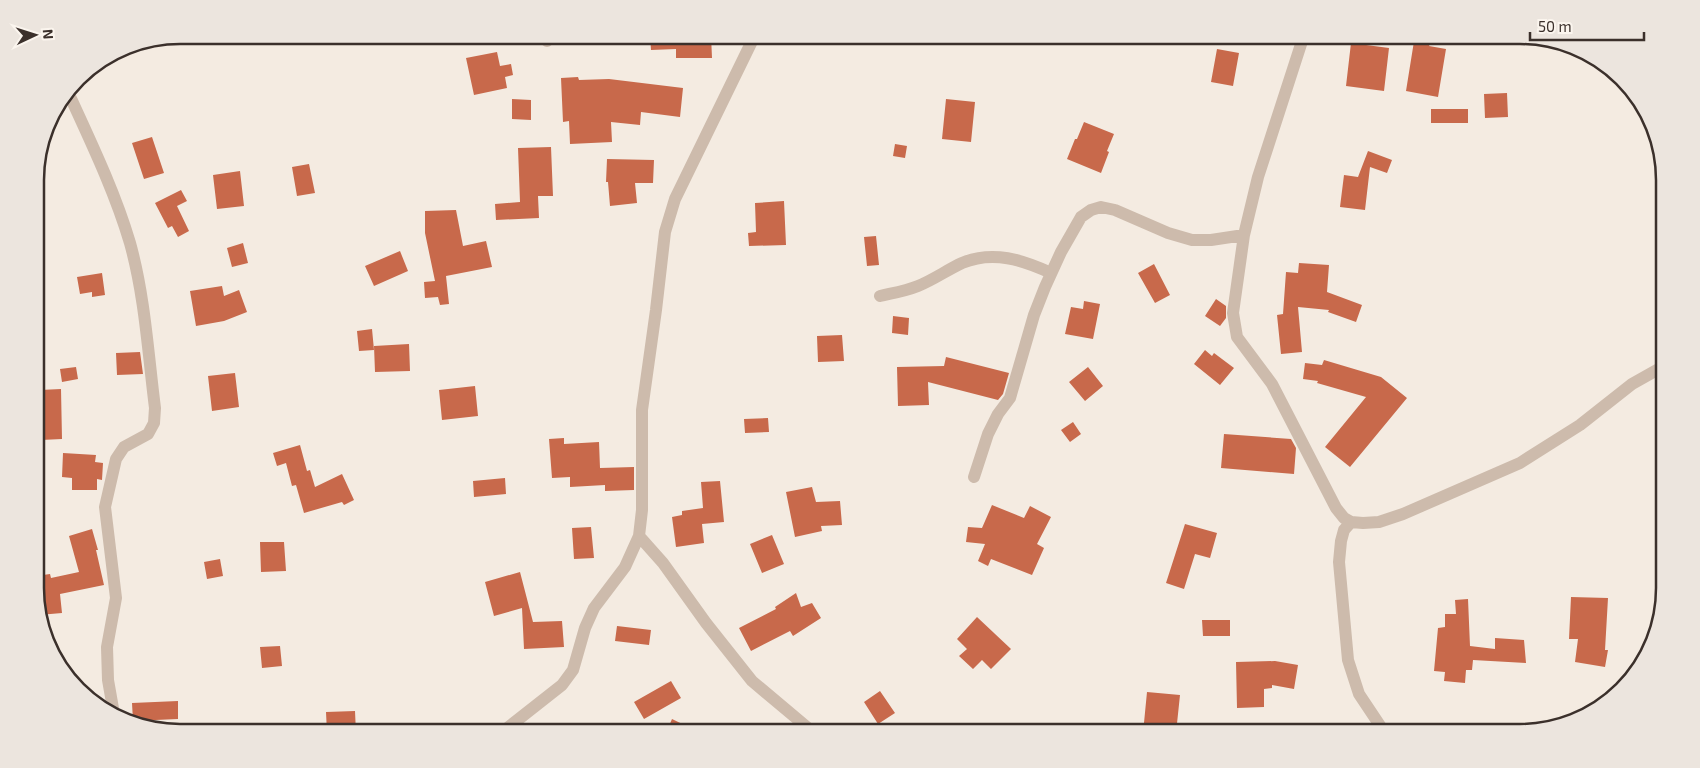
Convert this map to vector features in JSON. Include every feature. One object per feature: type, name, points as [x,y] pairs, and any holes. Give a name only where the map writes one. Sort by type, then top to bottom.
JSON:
[{"type":"street","points":[[512,724],[562,684],[573,670],[585,628],[594,608],[625,566],[639,536],[642,510],[642,410],[665,232],[675,200],[751,44]]},
{"type":"street","points":[[1301,44],[1258,177],[1244,235],[1233,313],[1237,337],[1272,384],[1336,508],[1344,518],[1351,522],[1363,523],[1390,519],[1520,463],[1580,425],[1632,384],[1656,370]]},
{"type":"street","points":[[71,99],[98,160],[130,243],[142,294],[154,408],[154,423],[148,434],[124,447],[116,459],[105,507],[116,598],[107,647],[108,680],[113,706]]},
{"type":"street","points":[[974,477],[988,434],[998,414],[1010,398],[1034,315],[1061,252],[1082,217],[1091,210],[1101,207],[1115,210],[1168,233],[1192,240],[1212,240],[1244,235]]},
{"type":"street","points":[[880,296],[917,286],[962,263],[978,258],[1016,259],[1052,273]]},
{"type":"street","points":[[1351,522],[1344,530],[1340,541],[1348,660],[1358,694],[1379,724]]},
{"type":"street","points":[[639,536],[663,563],[706,623],[752,681],[803,724]]},
{"type":"building","points":[[651,44],[711,44],[712,58],[676,58],[676,49],[651,50]]},
{"type":"building","points":[[1351,44],[1389,48],[1384,91],[1346,86]]},
{"type":"building","points":[[1414,44],[1430,44],[1429,46],[1446,49],[1438,97],[1406,91]]},
{"type":"building","points":[[1217,49],[1239,53],[1233,86],[1211,82]]},
{"type":"building","points":[[497,52],[500,66],[511,64],[513,75],[505,77],[507,88],[474,95],[466,58]]},
{"type":"building","points":[[578,77],[579,80],[609,79],[683,88],[680,117],[641,112],[640,125],[611,122],[612,142],[570,144],[569,121],[563,122],[561,78]]},
{"type":"building","points":[[1507,93],[1508,117],[1485,118],[1484,94]]},
{"type":"building","points":[[512,99],[531,100],[531,120],[512,119]]},
{"type":"building","points":[[946,99],[975,102],[971,142],[942,139]]},
{"type":"building","points":[[1431,109],[1468,109],[1468,123],[1431,123]]},
{"type":"building","points":[[1084,122],[1114,134],[1101,173],[1067,159]]},
{"type":"building","points":[[152,137],[164,173],[144,179],[132,143]]},
{"type":"building","points":[[895,144],[907,146],[905,158],[893,156]]},
{"type":"building","points":[[551,147],[553,196],[538,196],[539,218],[496,220],[495,204],[520,202],[518,148]]},
{"type":"building","points":[[1368,151],[1392,160],[1387,173],[1370,167],[1365,210],[1340,207],[1344,175],[1358,177]]},
{"type":"building","points":[[607,159],[654,160],[653,183],[635,183],[637,203],[610,206],[608,182],[606,182]]},
{"type":"building","points":[[309,164],[315,193],[297,196],[292,167]]},
{"type":"building","points":[[240,171],[244,206],[217,209],[213,175]]},
{"type":"building","points":[[181,190],[187,201],[177,206],[189,231],[178,237],[172,226],[168,228],[155,203]]},
{"type":"building","points":[[784,201],[786,245],[749,246],[748,233],[756,232],[755,203]]},
{"type":"building","points":[[456,210],[463,246],[486,241],[492,267],[446,276],[449,304],[440,305],[438,297],[425,298],[424,282],[435,281],[425,233],[425,211]]},
{"type":"building","points":[[876,236],[879,265],[867,266],[864,237]]},
{"type":"building","points":[[243,243],[248,263],[232,267],[227,248]]},
{"type":"building","points":[[400,251],[408,271],[374,286],[365,266]]},
{"type":"building","points":[[1299,263],[1329,265],[1327,292],[1362,305],[1356,322],[1328,312],[1329,310],[1298,307],[1302,352],[1281,354],[1277,315],[1283,314],[1286,272],[1298,273]]},
{"type":"building","points":[[1154,264],[1170,295],[1155,303],[1138,273]]},
{"type":"building","points":[[102,273],[105,295],[92,297],[92,292],[80,294],[77,277]]},
{"type":"building","points":[[222,286],[224,296],[239,290],[247,312],[224,321],[196,326],[190,291]]},
{"type":"building","points":[[1216,299],[1226,306],[1226,318],[1220,326],[1205,316]]},
{"type":"building","points":[[1084,301],[1100,304],[1093,339],[1065,334],[1071,307],[1083,309]]},
{"type":"building","points":[[893,316],[909,318],[908,335],[892,333]]},
{"type":"building","points":[[372,329],[374,350],[359,351],[357,331]]},
{"type":"building","points":[[842,335],[844,361],[818,362],[817,336]]},
{"type":"building","points":[[409,344],[410,371],[375,372],[374,346]]},
{"type":"building","points":[[1205,350],[1212,356],[1214,353],[1234,368],[1220,385],[1194,364]]},
{"type":"building","points":[[140,352],[143,374],[117,375],[116,353]]},
{"type":"building","points":[[946,357],[1009,373],[1003,394],[998,400],[928,382],[929,405],[898,406],[897,367],[944,366]]},
{"type":"building","points":[[1324,360],[1381,377],[1407,398],[1350,467],[1325,447],[1366,397],[1317,383],[1318,381],[1303,379],[1305,363],[1322,365]]},
{"type":"building","points":[[76,367],[78,379],[62,382],[60,369]]},
{"type":"building","points":[[1088,367],[1103,386],[1085,401],[1069,382]]},
{"type":"building","points":[[235,373],[239,407],[212,411],[208,376]]},
{"type":"building","points":[[475,386],[478,416],[442,420],[439,390]]},
{"type":"building","points":[[61,389],[62,439],[44,440],[44,390]]},
{"type":"building","points":[[768,418],[769,432],[745,433],[744,419]]},
{"type":"building","points":[[1073,422],[1081,434],[1070,442],[1061,430]]},
{"type":"building","points":[[1224,434],[1291,439],[1296,448],[1294,474],[1221,468]]},
{"type":"building","points":[[564,438],[564,444],[599,442],[600,468],[634,467],[634,490],[605,491],[605,485],[570,487],[570,477],[552,478],[549,439]]},
{"type":"building","points":[[300,445],[307,471],[310,470],[315,487],[342,474],[354,500],[344,505],[342,502],[304,513],[296,485],[292,486],[286,463],[277,466],[273,453]]},
{"type":"building","points":[[63,453],[96,455],[95,462],[103,463],[102,480],[97,479],[97,490],[72,490],[72,478],[62,477]]},
{"type":"building","points":[[505,478],[506,494],[474,497],[473,481]]},
{"type":"building","points":[[720,481],[724,522],[702,524],[704,543],[676,547],[672,517],[682,515],[682,511],[703,508],[701,482]]},
{"type":"building","points":[[812,487],[816,502],[840,501],[842,525],[821,526],[822,531],[795,537],[786,492]]},
{"type":"building","points":[[992,505],[1024,518],[1030,506],[1051,517],[1037,544],[1044,548],[1032,575],[991,559],[988,566],[978,561],[985,544],[966,542],[968,527],[982,528]]},
{"type":"building","points":[[1185,524],[1217,533],[1210,558],[1195,554],[1184,589],[1166,583]]},
{"type":"building","points":[[591,527],[594,558],[574,559],[572,528]]},
{"type":"building","points":[[92,529],[104,585],[60,594],[62,613],[46,614],[44,575],[50,574],[51,578],[79,572],[69,536]]},
{"type":"building","points":[[772,535],[784,564],[762,573],[750,544]]},
{"type":"building","points":[[260,542],[284,542],[286,571],[261,572]]},
{"type":"building","points":[[220,559],[223,576],[207,579],[204,562]]},
{"type":"building","points":[[520,572],[533,622],[562,621],[564,647],[524,649],[522,608],[494,616],[485,582]]},
{"type":"building","points":[[796,593],[801,607],[812,603],[821,618],[793,636],[790,631],[751,651],[739,628],[776,609],[775,607]]},
{"type":"building","points":[[1571,597],[1608,598],[1605,650],[1608,650],[1605,667],[1575,662],[1578,639],[1569,639]]},
{"type":"building","points":[[1468,599],[1470,646],[1495,649],[1495,638],[1524,640],[1526,663],[1473,660],[1472,670],[1466,670],[1465,683],[1444,681],[1445,672],[1434,671],[1438,628],[1445,627],[1445,614],[1456,614],[1455,600]]},
{"type":"building","points":[[977,617],[1011,649],[991,669],[982,660],[973,669],[959,656],[967,649],[957,639]]},
{"type":"building","points":[[1202,620],[1230,620],[1230,636],[1203,636]]},
{"type":"building","points":[[617,626],[651,630],[649,645],[615,641]]},
{"type":"building","points":[[280,646],[282,666],[262,668],[260,647]]},
{"type":"building","points":[[1275,661],[1298,665],[1294,689],[1272,685],[1272,688],[1264,689],[1264,707],[1237,708],[1236,662]]},
{"type":"building","points":[[671,681],[681,698],[644,719],[634,702]]},
{"type":"building","points":[[880,691],[895,713],[878,724],[864,702]]},
{"type":"building","points":[[1147,692],[1180,695],[1177,724],[1144,724]]},
{"type":"building","points":[[178,701],[178,719],[145,720],[133,716],[132,703]]},
{"type":"building","points":[[355,711],[356,724],[327,724],[326,712]]},
{"type":"building","points":[[672,719],[682,724],[670,724]]}]
